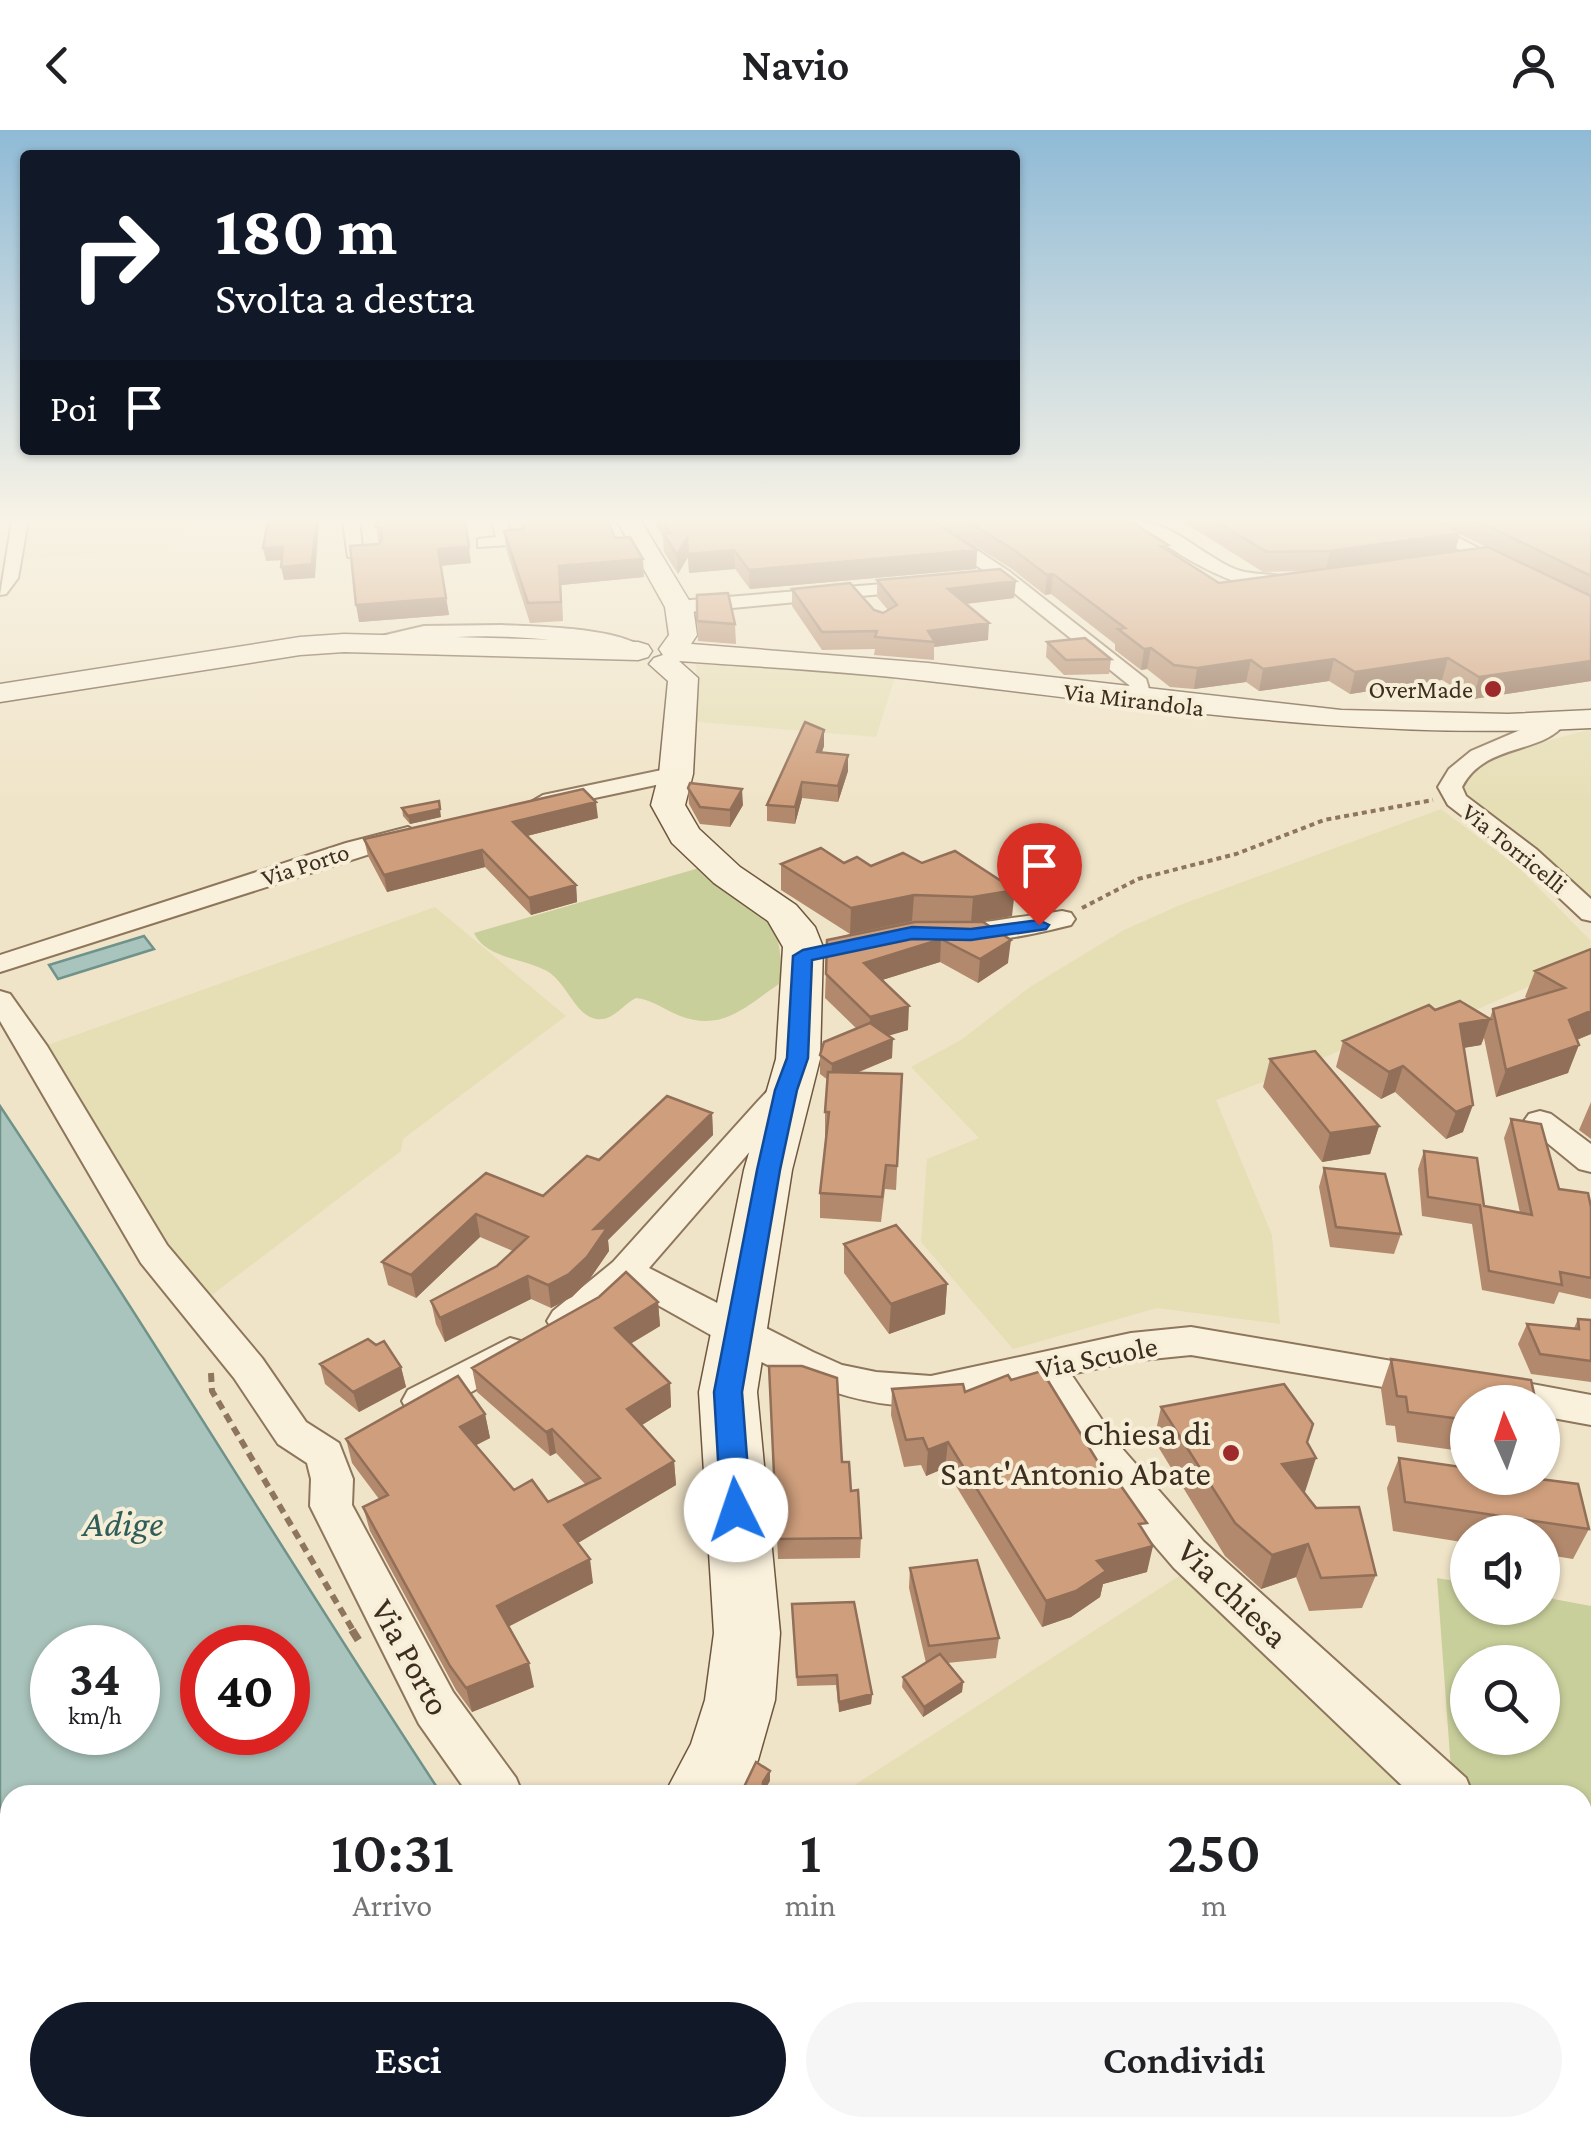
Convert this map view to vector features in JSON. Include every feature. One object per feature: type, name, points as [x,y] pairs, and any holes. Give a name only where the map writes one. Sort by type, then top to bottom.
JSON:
[{"type":"street","points":[[654,615],[662,645],[683,678],[676,774],[668,805],[685,834],[727,875],[782,913],[821,952],[768,1170],[728,1392],[747,1633],[740,1700],[722,1760],[706,1785]]},
{"type":"street","points":[[418,639],[470,630],[662,645],[795,615]]},
{"type":"street","points":[[1053,615],[1140,684],[1141,700]]},
{"type":"street","name":"Via Mirandola","points":[[0,693],[300,646],[418,639],[598,652],[662,645],[923,672],[1268,716],[1458,724],[1591,719]]},
{"type":"street","name":"Via Torricelli","points":[[1555,722],[1551,728],[1478,755],[1456,772],[1450,787],[1454,797],[1527,854],[1591,913]]},
{"type":"street","points":[[525,806],[676,774]]},
{"type":"street","name":"Via Porto","points":[[0,964],[355,848],[427,829]]},
{"type":"street","points":[[932,934],[971,935],[1062,919]]},
{"type":"street","name":"Via Porto","points":[[0,1000],[32,1046],[154,1254],[248,1368],[292,1433],[343,1444],[332,1479],[332,1506],[436,1708],[491,1785]]},
{"type":"street","points":[[395,1416],[587,1309],[626,1272],[786,1090]]},
{"type":"street","points":[[1540,1121],[1591,1160]]},
{"type":"street","points":[[722,1161],[768,1170]]},
{"type":"street","name":"Via Scuole","points":[[626,1272],[737,1333],[834,1378],[876,1388],[931,1392],[1132,1348],[1190,1341],[1310,1357],[1591,1410]]},
{"type":"street","name":"Via chiesa","points":[[1046,1367],[1104,1457],[1189,1555],[1437,1785]]},
{"type":"path","points":[[1062,919],[1138,879],[1236,854],[1324,820],[1454,797]]},
{"type":"path","points":[[208,1320],[212,1391],[366,1652]]},
{"type":"shaded area","points":[[696,661],[897,671],[876,737],[698,722]]},
{"type":"shaded area","points":[[1591,729],[1591,898],[1464,795],[1459,781],[1488,757]]},
{"type":"shaded area","points":[[1441,809],[1518,867],[1591,941],[1591,959],[1462,1016],[1444,1004],[1310,1064],[1216,1100],[1272,1235],[1280,1324],[1157,1308],[1013,1349],[921,1242],[927,1159],[979,1138],[911,1067],[961,1040],[1030,987],[1124,930],[1180,905]]},
{"type":"shaded area","points":[[435,907],[566,1016],[403,1139],[401,1151],[204,1301],[185,1279],[42,1047]]},
{"type":"shaded area","points":[[1187,1571],[1408,1785],[855,1785]]},
{"type":"green space","points":[[706,866],[764,913],[778,943],[781,962],[779,984],[722,1019],[696,1020],[636,998],[613,1015],[596,1019],[582,1012],[547,971],[496,953],[474,933]]},
{"type":"green space","points":[[1437,1578],[1450,1580],[1450,1625],[1560,1625],[1560,1600],[1591,1606],[1591,1785],[1452,1783]]},
{"type":"water","points":[[144,936],[154,949],[58,979],[49,965]]},
{"type":"water","name":"Adige","points":[[0,1106],[436,1785],[0,1785]]},
{"type":"building","points":[[697,615],[733,615],[735,624],[697,621]]},
{"type":"building","points":[[810,615],[979,615],[989,623],[928,631],[935,642],[875,637],[877,631],[822,632]]},
{"type":"building","points":[[1107,615],[1591,615],[1591,661],[1479,677],[1448,658],[1355,672],[1334,659],[1263,669],[1251,660],[1197,668],[1174,665],[1151,648],[1144,649],[1118,629],[1125,628]]},
{"type":"building","points":[[1085,638],[1111,659],[1066,660],[1047,642]]},
{"type":"building","points":[[805,722],[824,730],[817,752],[848,755],[838,786],[802,782],[795,807],[767,805]]},
{"type":"building","points":[[690,783],[742,789],[730,810],[700,807],[688,788]]},
{"type":"building","points":[[583,789],[596,802],[513,822],[576,885],[529,898],[482,850],[384,875],[364,839]]},
{"type":"building","points":[[439,801],[440,809],[408,816],[402,808]]},
{"type":"building","points":[[821,848],[844,863],[857,857],[871,866],[903,853],[922,863],[955,851],[1015,890],[973,897],[914,895],[851,908],[781,864]]},
{"type":"building","points":[[915,922],[983,922],[1011,940],[980,959],[941,939],[864,963],[909,1006],[870,1017],[826,974],[827,940]]},
{"type":"building","points":[[1591,949],[1591,1011],[1569,1020],[1579,1045],[1506,1070],[1493,1009],[1565,988],[1535,971]]},
{"type":"building","points":[[1460,1001],[1490,1019],[1460,1024],[1473,1105],[1456,1112],[1403,1066],[1389,1072],[1343,1041],[1429,1005],[1435,1010]]},
{"type":"building","points":[[870,1023],[893,1039],[832,1064],[820,1055],[824,1042]]},
{"type":"building","points":[[1315,1051],[1379,1126],[1330,1133],[1270,1059]]},
{"type":"building","points":[[828,1072],[902,1074],[897,1166],[886,1165],[882,1197],[820,1193],[829,1112],[825,1112]]},
{"type":"building","points":[[667,1096],[712,1113],[594,1229],[607,1228],[587,1257],[569,1274],[548,1285],[528,1276],[440,1318],[431,1301],[497,1266],[528,1237],[476,1214],[411,1275],[382,1262],[486,1173],[543,1196],[587,1156],[599,1160]]},
{"type":"building","points":[[1511,1119],[1541,1124],[1559,1189],[1588,1193],[1591,1278],[1560,1272],[1562,1285],[1489,1271],[1480,1205],[1428,1197],[1424,1151],[1477,1158],[1484,1206],[1532,1215]]},
{"type":"building","points":[[1324,1168],[1385,1174],[1401,1234],[1336,1227]]},
{"type":"building","points":[[896,1225],[947,1284],[891,1304],[844,1244]]},
{"type":"building","points":[[626,1272],[658,1302],[615,1328],[670,1383],[627,1409],[674,1461],[564,1525],[590,1559],[497,1606],[529,1663],[466,1688],[450,1666],[363,1507],[388,1495],[346,1439],[458,1376],[485,1414],[460,1427],[514,1490],[532,1480],[548,1502],[600,1478],[552,1429],[546,1432],[472,1368],[599,1297]]},
{"type":"building","points":[[1578,1319],[1591,1320],[1591,1361],[1540,1354],[1527,1324],[1579,1329]]},
{"type":"building","points":[[368,1339],[376,1345],[384,1341],[401,1367],[353,1392],[320,1364]]},
{"type":"building","points":[[1391,1359],[1531,1380],[1532,1385],[1450,1385],[1450,1418],[1408,1412],[1406,1397],[1397,1396]]},
{"type":"building","points":[[769,1366],[802,1366],[837,1378],[842,1462],[849,1462],[851,1491],[858,1490],[861,1538],[777,1539]]},
{"type":"building","points":[[1042,1371],[1114,1488],[1121,1486],[1147,1523],[1139,1524],[1153,1546],[1097,1561],[1106,1571],[1076,1591],[1046,1601],[948,1442],[928,1450],[923,1438],[906,1440],[892,1389],[963,1384],[965,1392],[1008,1375],[1011,1380]]},
{"type":"building","points":[[1284,1384],[1313,1424],[1307,1442],[1316,1458],[1282,1464],[1316,1508],[1359,1507],[1376,1575],[1321,1578],[1308,1544],[1272,1555],[1235,1523],[1161,1407]]},
{"type":"building","points":[[1399,1458],[1450,1465],[1450,1495],[1560,1495],[1560,1482],[1578,1484],[1589,1529],[1560,1525],[1560,1515],[1494,1515],[1405,1502]]},
{"type":"building","points":[[977,1560],[999,1638],[929,1646],[910,1568]]},
{"type":"building","points":[[854,1602],[872,1694],[839,1702],[837,1675],[797,1677],[792,1604]]},
{"type":"building","points":[[940,1654],[963,1682],[924,1707],[903,1677]]},
{"type":"building","points":[[756,1762],[770,1771],[763,1785],[745,1785]]},
{"type":"place","name":"OverMade","points":[[1493,689]]},
{"type":"place","name":"Chiesa di Sant'Antonio Abate","points":[[1231,1453]]},
{"type":"route","points":[[736,1510],[728,1392],[768,1170],[786,1090],[798,1058],[803,956],[912,933],[971,935],[1039,925]]}]
